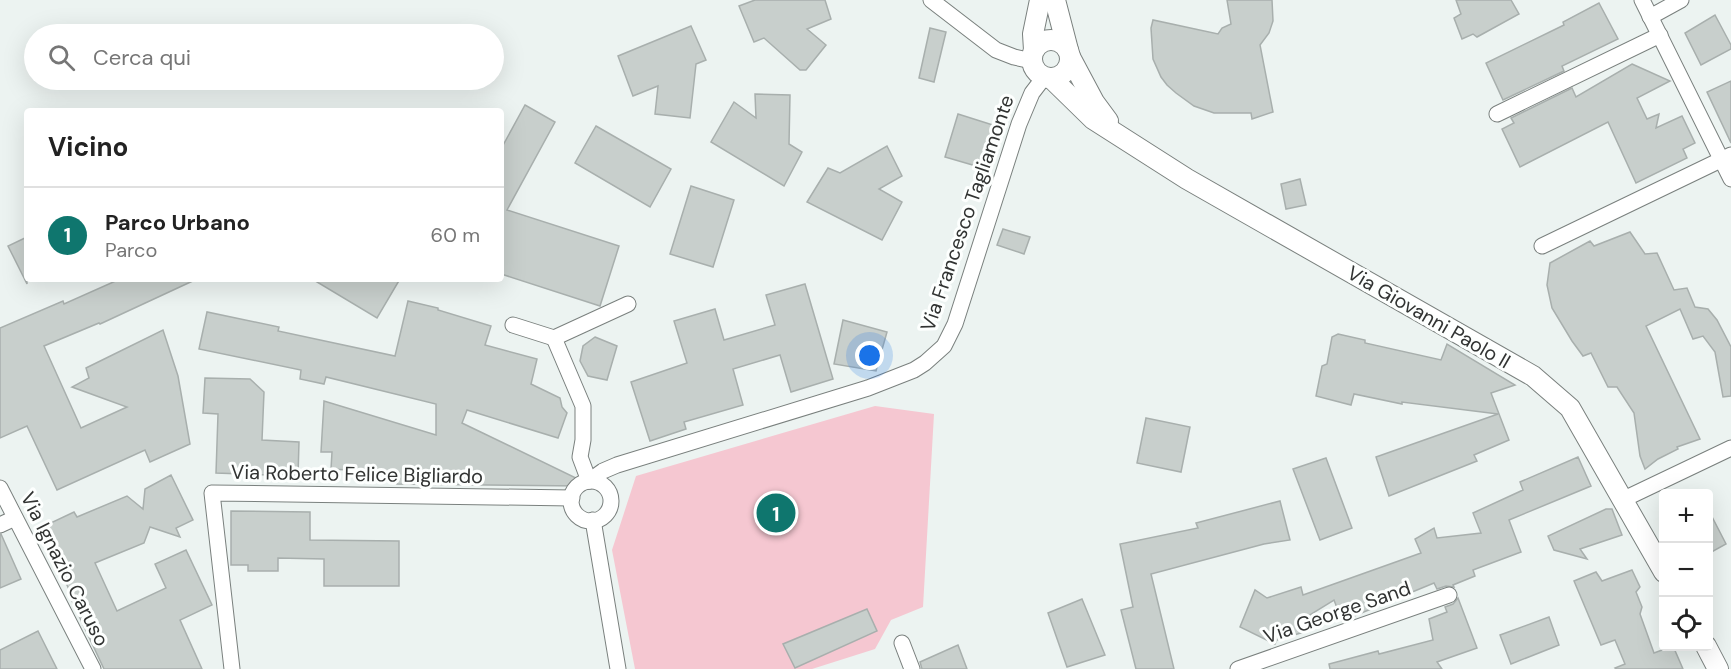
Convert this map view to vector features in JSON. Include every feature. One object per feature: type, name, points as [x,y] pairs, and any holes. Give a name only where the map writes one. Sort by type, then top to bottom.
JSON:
[{"type":"street","points":[[931,0],[996,50],[1014,57],[1063,74],[1069,65],[1069,53],[1063,44],[1053,40],[1042,42],[1040,66]]},
{"type":"street","points":[[1040,0],[1033,34],[1040,66]]},
{"type":"street","name":"Via Giovanni Paolo II","points":[[1055,0],[1069,53],[1094,102],[1120,138]]},
{"type":"street","points":[[1642,0],[1726,157],[1731,179]]},
{"type":"street","points":[[1650,16],[1681,0]]},
{"type":"street","points":[[1497,114],[1660,35]]},
{"type":"street","name":"Via Giovanni Paolo II","points":[[1040,66],[1093,119],[1120,138],[1187,179],[1533,376],[1570,408],[1659,563]]},
{"type":"street","name":"Via Francesco Tagliamonte","points":[[589,481],[617,465],[868,388],[914,370],[944,346],[956,324],[1018,124],[1032,93],[1040,66]]},
{"type":"street","points":[[1542,246],[1726,157]]},
{"type":"street","points":[[513,325],[554,338],[628,304]]},
{"type":"street","points":[[554,338],[583,406],[583,440],[580,457],[589,481]]},
{"type":"street","points":[[1622,500],[1731,448]]},
{"type":"street","points":[[589,481],[602,484],[610,494],[611,501],[607,513],[593,520],[578,516],[574,511],[572,498],[577,487],[589,481]]},
{"type":"street","name":"Via Ignazio Caruso","points":[[0,488],[93,669]]},
{"type":"street","name":"Via Roberto Felice Bigliardo","points":[[232,669],[212,493],[572,498]]},
{"type":"street","points":[[0,525],[15,518]]},
{"type":"street","points":[[593,520],[618,669]]},
{"type":"street","name":"Via George Sand","points":[[1238,669],[1449,595]]},
{"type":"street","points":[[902,643],[912,669]]},
{"type":"street","points":[[1709,651],[1718,669]]},
{"type":"shaded area","points":[[875,406],[934,414],[923,607],[891,620],[875,649],[812,669],[635,669],[612,550],[636,476]]},
{"type":"building","points":[[755,0],[825,0],[831,19],[807,29],[826,45],[806,70],[800,70],[764,38],[754,42],[739,6]]},
{"type":"building","points":[[1227,0],[1272,0],[1273,21],[1269,33],[1260,45],[1273,112],[1252,119],[1251,113],[1214,113],[1194,106],[1167,85],[1153,59],[1151,28],[1153,20],[1218,34],[1222,28],[1231,24]]},
{"type":"building","points":[[1456,0],[1511,0],[1519,14],[1477,37],[1473,34],[1462,39],[1454,18],[1461,14]]},
{"type":"building","points":[[1599,3],[1618,39],[1562,66],[1564,71],[1503,100],[1486,63],[1564,25],[1563,22]]},
{"type":"building","points":[[1715,15],[1731,49],[1701,65],[1685,33]]},
{"type":"building","points":[[691,26],[706,60],[696,64],[690,118],[655,114],[658,86],[633,96],[618,56]]},
{"type":"building","points":[[930,28],[946,32],[934,82],[919,78]]},
{"type":"building","points":[[1632,64],[1670,81],[1637,98],[1647,119],[1659,114],[1656,128],[1682,116],[1695,143],[1683,149],[1687,158],[1636,183],[1608,122],[1520,167],[1502,129],[1514,123],[1511,118],[1572,88],[1576,97]]},
{"type":"building","points":[[1731,81],[1731,143],[1707,92]]},
{"type":"building","points":[[755,94],[790,95],[789,144],[802,152],[784,186],[711,142],[734,102],[756,118]]},
{"type":"building","points":[[525,105],[555,122],[507,210],[619,246],[600,306],[504,275],[504,144]]},
{"type":"building","points":[[958,114],[996,126],[983,168],[945,157]]},
{"type":"building","points":[[596,126],[671,169],[650,207],[575,163]]},
{"type":"building","points":[[887,146],[902,176],[879,189],[902,202],[882,240],[807,202],[828,168],[840,173]]},
{"type":"building","points":[[1300,179],[1306,205],[1286,209],[1281,184]]},
{"type":"building","points":[[691,186],[734,200],[713,267],[670,254]]},
{"type":"building","points":[[1003,229],[1030,237],[1024,254],[997,245]]},
{"type":"building","points":[[1630,232],[1645,254],[1657,253],[1674,290],[1687,288],[1695,307],[1708,309],[1717,320],[1731,347],[1731,396],[1723,397],[1715,352],[1703,336],[1693,339],[1680,309],[1646,326],[1700,439],[1677,447],[1678,449],[1658,459],[1645,469],[1640,456],[1634,413],[1617,387],[1608,387],[1591,353],[1583,356],[1572,341],[1552,308],[1547,285],[1550,263],[1590,241],[1594,246]]},
{"type":"building","points":[[24,238],[24,278],[8,246]]},
{"type":"building","points":[[113,282],[191,282],[100,324],[44,346],[81,428],[127,407],[72,387],[89,378],[86,368],[163,330],[178,376],[190,444],[150,462],[145,450],[57,490],[27,426],[0,438],[0,328],[63,301],[64,304]]},
{"type":"building","points":[[317,282],[398,282],[377,318]]},
{"type":"building","points":[[805,284],[833,379],[791,392],[780,355],[733,369],[743,405],[684,422],[686,429],[650,441],[631,382],[687,363],[674,321],[715,309],[724,340],[775,325],[766,295]]},
{"type":"building","points":[[408,301],[438,308],[438,310],[491,326],[485,345],[537,359],[531,384],[560,398],[562,407],[567,413],[558,438],[467,410],[462,423],[578,479],[581,486],[397,484],[397,475],[385,475],[385,472],[331,469],[332,452],[321,452],[324,401],[436,435],[436,404],[326,377],[324,384],[300,379],[301,370],[199,349],[207,312],[279,327],[278,331],[395,356]]},
{"type":"building","points":[[843,320],[887,332],[876,371],[834,364]]},
{"type":"building","points":[[1338,334],[1365,340],[1365,343],[1441,360],[1447,344],[1515,385],[1491,393],[1509,440],[1474,455],[1477,461],[1389,496],[1376,457],[1498,414],[1402,402],[1402,404],[1354,394],[1351,405],[1316,396],[1322,366],[1327,364],[1332,337]]},
{"type":"building","points":[[595,337],[617,346],[607,380],[588,376],[580,361],[583,346]]},
{"type":"building","points":[[205,378],[250,379],[264,392],[262,440],[299,442],[298,476],[216,473],[218,414],[203,413]]},
{"type":"building","points":[[1146,418],[1190,427],[1181,472],[1137,463]]},
{"type":"building","points":[[1578,457],[1591,486],[1509,520],[1521,552],[1473,570],[1475,576],[1453,585],[1454,587],[1446,586],[1437,589],[1434,583],[1342,621],[1334,600],[1308,616],[1311,630],[1277,640],[1275,644],[1240,627],[1255,590],[1267,598],[1301,587],[1303,595],[1421,553],[1415,539],[1434,528],[1437,538],[1481,533],[1473,513],[1523,490],[1520,482]]},
{"type":"building","points":[[1326,458],[1352,528],[1320,540],[1293,469]]},
{"type":"building","points":[[171,475],[193,520],[176,528],[180,537],[150,527],[144,543],[95,563],[117,611],[166,588],[155,564],[186,550],[212,605],[180,620],[202,669],[104,669],[40,528],[74,512],[77,517],[127,496],[143,509],[145,489]]},
{"type":"building","points":[[1280,501],[1290,540],[1264,544],[1151,574],[1174,669],[1136,669],[1121,610],[1133,607],[1120,544],[1198,528],[1196,523]]},
{"type":"building","points":[[1606,509],[1612,509],[1622,535],[1580,549],[1587,559],[1554,550],[1548,536]]},
{"type":"building","points":[[231,511],[310,512],[310,540],[399,541],[399,586],[324,586],[324,559],[278,558],[278,571],[248,571],[248,565],[231,565]]},
{"type":"building","points":[[1713,519],[1726,544],[1713,551]]},
{"type":"building","points":[[0,535],[21,579],[0,588]]},
{"type":"building","points":[[1632,570],[1640,587],[1636,592],[1642,607],[1640,614],[1654,653],[1675,651],[1683,669],[1615,668],[1625,664],[1615,640],[1601,645],[1574,581],[1596,572],[1602,581]]},
{"type":"building","points":[[1458,598],[1477,648],[1437,662],[1442,669],[1330,669],[1329,664],[1433,640],[1429,619],[1447,612],[1445,607],[1453,604]]},
{"type":"building","points":[[1082,599],[1105,655],[1067,667],[1048,613]]},
{"type":"building","points":[[867,609],[877,631],[795,668],[783,644]]},
{"type":"building","points":[[1549,617],[1559,645],[1511,664],[1500,635]]},
{"type":"building","points":[[38,631],[57,669],[0,669],[0,650]]},
{"type":"building","points":[[958,645],[967,669],[922,669],[920,662]]},
{"type":"place","name":"Parco Urbano","points":[[776,513]]}]
